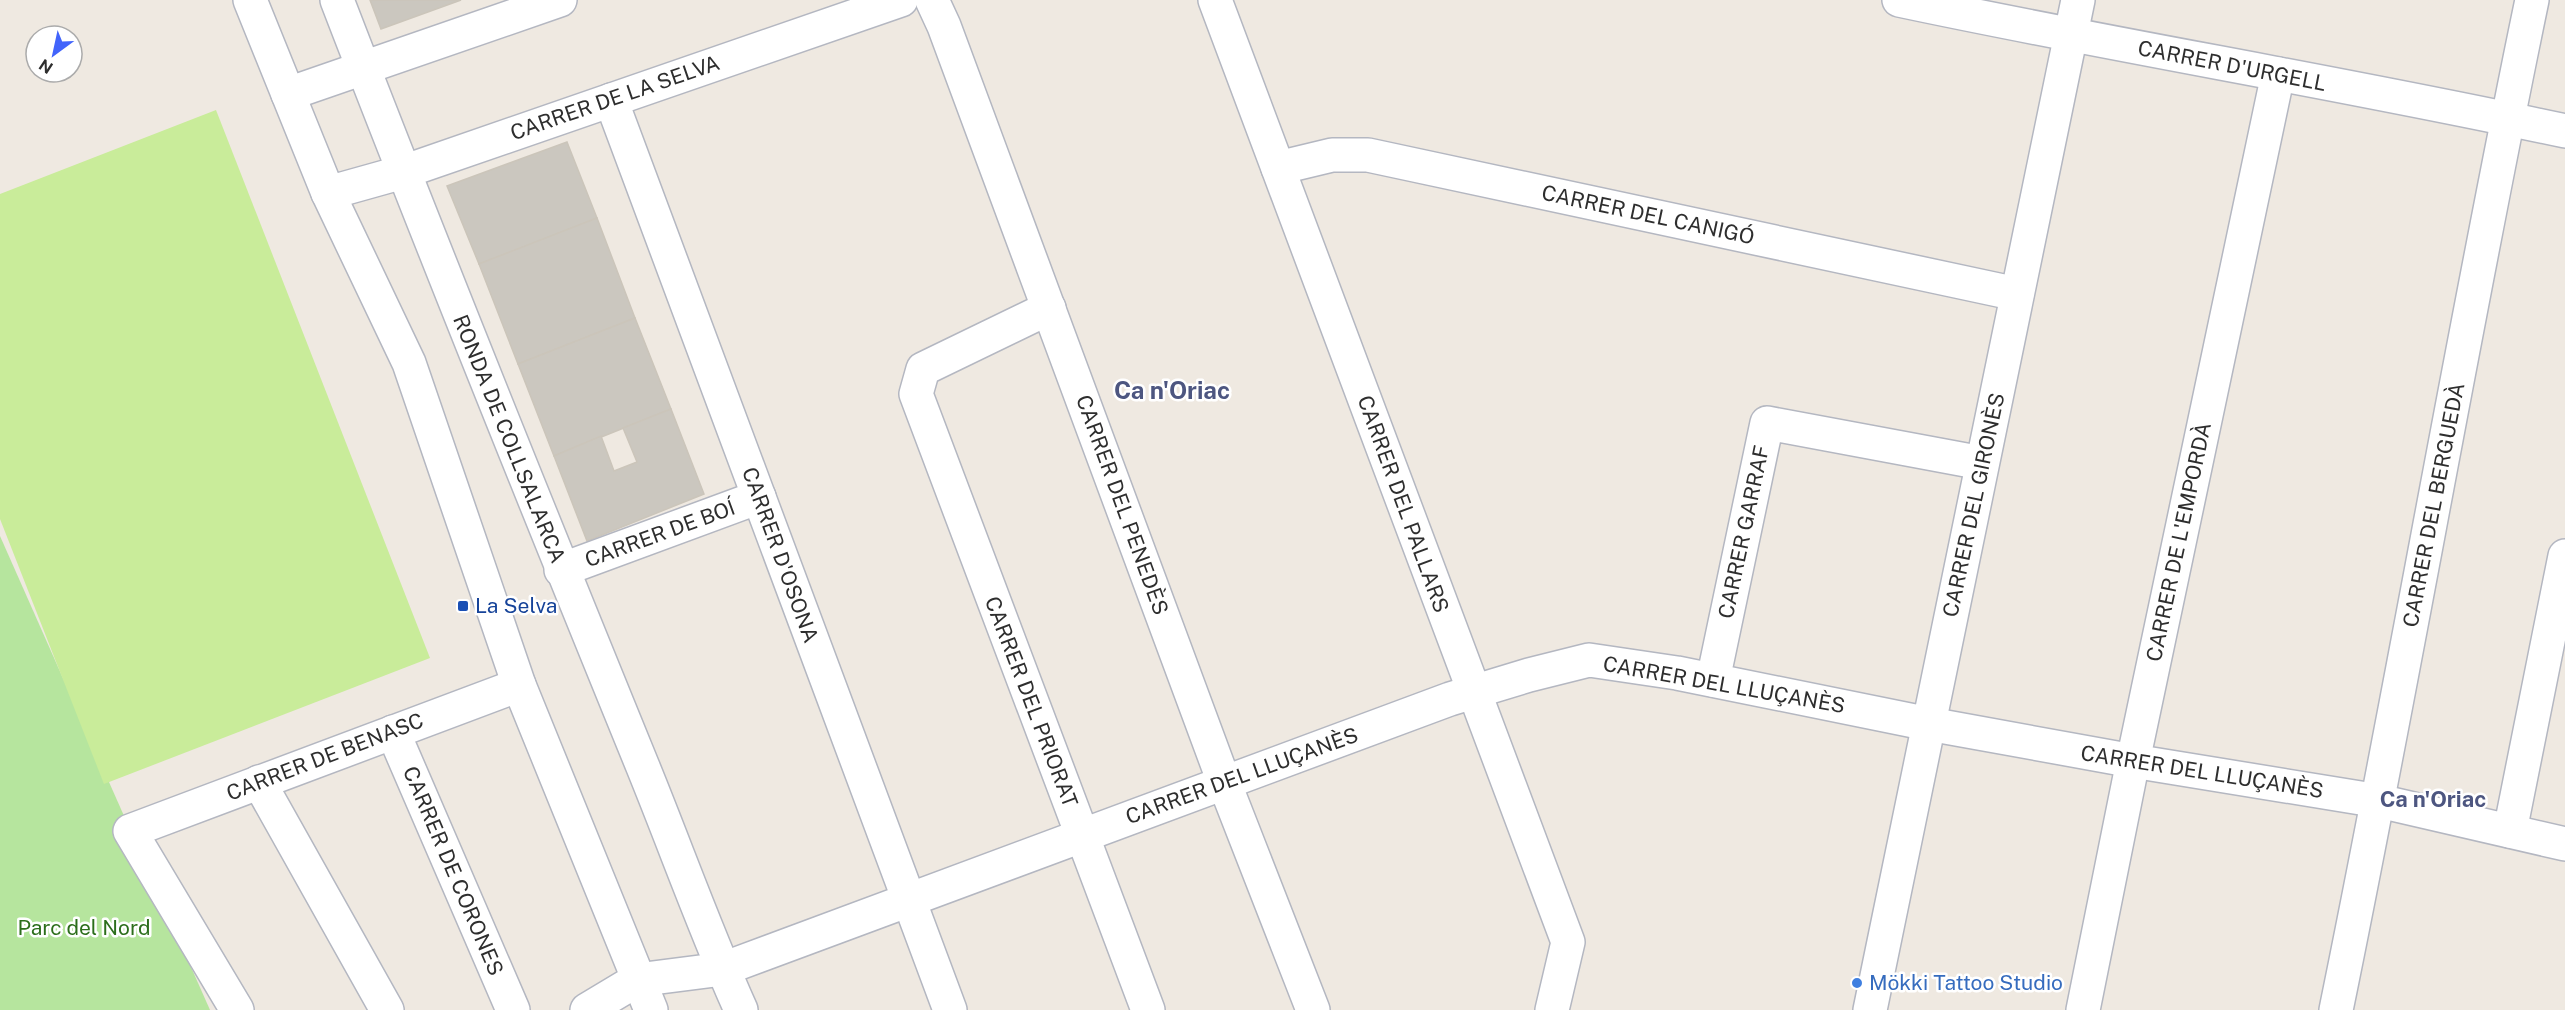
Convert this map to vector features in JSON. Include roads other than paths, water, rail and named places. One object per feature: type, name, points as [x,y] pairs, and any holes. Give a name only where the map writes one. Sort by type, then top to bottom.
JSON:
[{"type":"street","points":[[250,0],[328,193],[409,363],[519,685],[651,1010]]},
{"type":"street","name":"RONDA DE COLLSALARCA","points":[[337,0],[561,570],[741,1010]]},
{"type":"street","points":[[288,94],[560,0]]},
{"type":"street","name":"CARRER DE LA SELVA","points":[[328,193],[403,172],[901,0]]},
{"type":"street","name":"CARRER DEL PENEDÈS","points":[[932,0],[944,26],[1224,782],[1313,1010]]},
{"type":"street","name":"CARRER DEL PALLARS","points":[[1215,0],[1472,692],[1568,942],[1552,1010]]},
{"type":"street","name":"CARRER D'URGELL","points":[[1899,0],[2070,36],[2278,74],[2565,131]]},
{"type":"street","name":"CARRER DEL GIRONÈS","points":[[1870,1010],[2078,0]]},
{"type":"street","name":"CARRER DEL BERGUEDÀ","points":[[2336,1010],[2379,801],[2507,119],[2532,0]]},
{"type":"street","name":"CARRER DE L'EMPORDÀ","points":[[2083,1010],[2133,761],[2278,74]]},
{"type":"street","name":"CARRER D'OSONA","points":[[611,100],[950,1010]]},
{"type":"street","name":"CARRER DEL CANIGÓ","points":[[1278,168],[1332,155],[1368,154],[2017,294]]},
{"type":"street","name":"CARRER DEL PRIORAT","points":[[1048,309],[923,369],[916,394],[1148,1010]]},
{"type":"street","name":"CARRER GARRAF","points":[[1713,680],[1767,423],[1982,463]]},
{"type":"street","name":"CARRER DE BOÍ","points":[[561,570],[759,497]]},
{"type":"street","points":[[2510,831],[2565,556]]},
{"type":"street","name":"CARRER DEL LLUÇANÈS","points":[[638,980],[723,969],[1472,692],[1589,660],[1713,680],[1929,724],[2133,761],[2379,801],[2565,844]]},
{"type":"street","name":"CARRER DE BENASC","points":[[237,1010],[130,831],[519,685]]},
{"type":"street","name":"CARRER DE CORONES","points":[[393,732],[513,1010]]},
{"type":"street","points":[[260,782],[387,1010]]},
{"type":"street","points":[[586,1010],[638,980]]},
{"type":"place","name":"La Selva","points":[[463,606]]},
{"type":"place","name":"Mökki Tattoo Studio","points":[[1857,983]]},
{"type":"district","name":"Ca n'Oriac","points":[[1172,391]]},
{"type":"district","name":"Ca n'Oriac","points":[[2433,799]]},
{"type":"park label","name":"Parc del Nord","points":[[84,928]]}]
